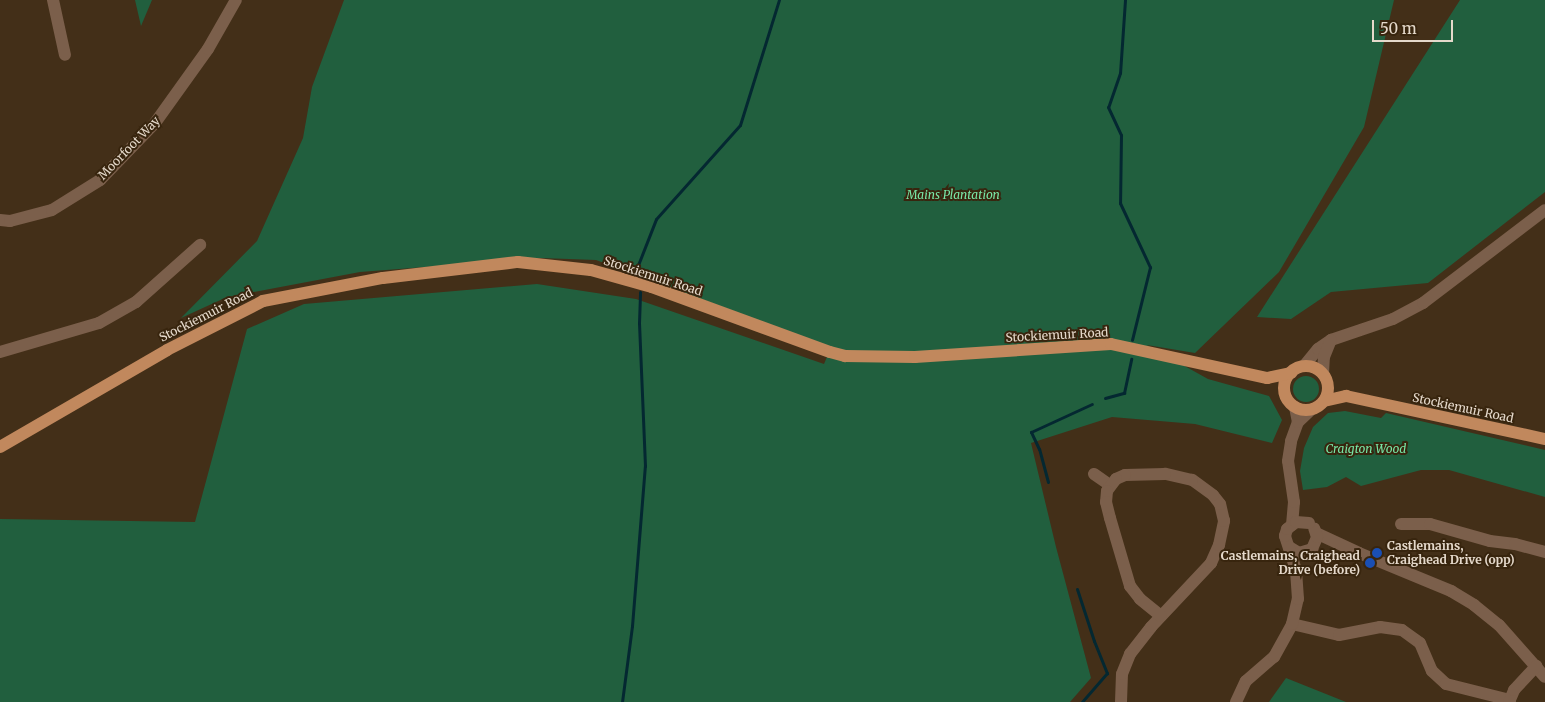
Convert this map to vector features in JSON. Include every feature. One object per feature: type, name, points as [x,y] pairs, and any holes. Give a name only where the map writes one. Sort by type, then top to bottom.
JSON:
[{"type":"main road","name":"Stockiemuir Road","points":[[0,447],[167,350],[263,301],[383,278],[518,262],[591,270],[652,287],[845,356],[915,357],[1111,344],[1267,378],[1290,373]]},
{"type":"main road","points":[[1304,366],[1312,367],[1325,376],[1328,391],[1324,401],[1311,410],[1295,407],[1285,393],[1285,382],[1290,373],[1304,366]]},
{"type":"main road","name":"Stockiemuir Road","points":[[1325,376],[1346,396]]},
{"type":"main road","name":"Stockiemuir Road","points":[[1267,378],[1285,393]]},
{"type":"main road","name":"Stockiemuir Road","points":[[1324,401],[1346,396],[1545,439]]},
{"type":"street","points":[[54,0],[65,55]]},
{"type":"street","name":"Moorfoot Way","points":[[0,220],[10,221],[52,210],[100,180],[155,123],[208,49],[236,0]]},
{"type":"street","points":[[1304,366],[1318,349],[1331,340],[1393,319],[1422,303],[1545,210]]},
{"type":"street","points":[[0,352],[99,323],[136,302],[200,245]]},
{"type":"street","points":[[1325,376],[1324,356],[1331,340]]},
{"type":"street","points":[[1295,407],[1298,422]]},
{"type":"street","points":[[1236,702],[1274,657],[1292,624],[1298,599],[1296,570],[1286,536],[1292,525],[1294,502],[1288,461],[1291,440],[1298,422],[1311,410]]},
{"type":"street","points":[[1094,474],[1110,486]]},
{"type":"street","points":[[1120,702],[1122,674],[1130,654],[1160,616],[1202,573],[1215,555],[1222,536],[1224,521],[1220,504],[1201,485],[1180,477],[1147,474],[1125,475],[1116,479],[1110,486],[1106,502],[1126,577],[1140,599],[1160,616]]},
{"type":"street","points":[[1294,502],[1311,538]]},
{"type":"street","points":[[1292,525],[1300,521],[1311,538],[1336,543],[1451,591],[1474,605],[1499,626],[1545,677]]},
{"type":"street","points":[[1401,524],[1437,525],[1490,541],[1515,544],[1545,552]]},
{"type":"street","points":[[1289,548],[1294,551],[1311,538]]},
{"type":"street","points":[[1296,570],[1311,538]]},
{"type":"street","points":[[1292,624],[1339,635],[1380,627],[1402,630],[1420,642],[1432,671],[1446,684],[1509,701],[1514,690],[1536,666]]},
{"type":"green space","points":[[135,0],[152,0],[141,26]]},
{"type":"green space","name":"Mains Plantation","points":[[344,0],[1394,0],[1364,127],[1279,272],[1195,353],[1147,345],[1208,379],[1269,396],[1282,420],[1272,443],[1195,424],[1112,417],[1031,443],[1056,547],[1091,678],[1070,702],[0,702],[0,519],[195,522],[247,329],[304,304],[537,284],[636,299],[824,364],[831,347],[596,260],[541,258],[360,272],[227,297],[181,318],[257,241],[303,138],[312,87]]},
{"type":"green space","points":[[1460,0],[1545,0],[1545,192],[1428,283],[1331,292],[1291,319],[1257,317]]},
{"type":"green space","points":[[1306,376],[1315,380],[1319,389],[1315,398],[1306,402],[1297,398],[1293,389],[1297,380]]},
{"type":"green space","name":"Craigton Wood","points":[[1345,411],[1381,418],[1386,413],[1545,450],[1545,497],[1449,470],[1421,470],[1361,486],[1346,477],[1327,487],[1303,490],[1300,471],[1304,448],[1313,427],[1328,413]]},
{"type":"green space","points":[[1286,678],[1346,702],[1269,702]]},
{"type":"waterway","points":[[639,273],[638,265],[656,219],[740,125],[779,0]]},
{"type":"waterway","points":[[1125,0],[1120,73],[1108,107],[1121,135],[1120,203],[1150,267],[1132,340]]},
{"type":"waterway","points":[[622,702],[632,626],[645,466],[639,323],[640,292]]},
{"type":"waterway","points":[[1105,398],[1124,393],[1131,359]]},
{"type":"waterway","points":[[1048,482],[1039,449],[1031,432],[1092,404]]},
{"type":"waterway","points":[[1077,589],[1107,673],[1082,702]]},
{"type":"place","name":"Castlemains, Craighead Drive (opp)","points":[[1377,553]]},
{"type":"place","name":"Castlemains, Craighead Drive (before)","points":[[1370,563]]}]
